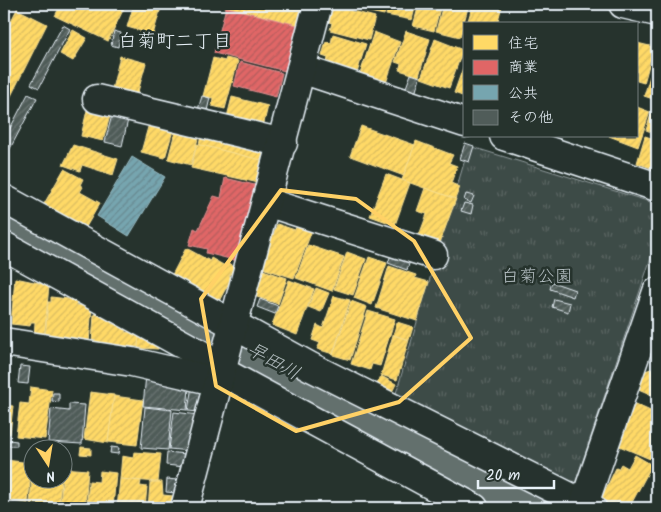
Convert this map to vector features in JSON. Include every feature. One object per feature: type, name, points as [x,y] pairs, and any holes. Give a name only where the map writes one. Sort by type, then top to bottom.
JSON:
[{"type":"street","points":[[185,508],[222,369],[231,327],[318,4]]},
{"type":"street","points":[[622,4],[657,12]]},
{"type":"street","points":[[301,69],[463,122]]},
{"type":"street","points":[[97,98],[282,143]]},
{"type":"street","points":[[510,138],[657,187]]},
{"type":"street","points":[[4,199],[231,327],[546,487],[588,506],[647,355],[657,292]]},
{"type":"street","points":[[266,202],[433,255]]},
{"type":"street","points":[[4,246],[474,508]]},
{"type":"street","points":[[4,342],[132,362],[222,369]]},
{"type":"highlighted area","points":[[281,190],[356,199],[414,241],[471,338],[399,402],[296,431],[216,386],[201,299]]},
{"type":"green space","name":"白菊公園","points":[[469,146],[657,204],[657,240],[573,490],[394,400]]},
{"type":"building: 住宅","points":[[61,4],[126,4],[108,41],[55,16]]},
{"type":"building: 住宅","points":[[134,4],[162,4],[152,38],[140,35],[141,31],[127,27]]},
{"type":"building: 住宅","points":[[224,4],[259,4],[256,14],[224,6]]},
{"type":"building: 住宅","points":[[259,4],[302,4],[297,25],[256,14]]},
{"type":"building: 住宅","points":[[361,4],[387,4],[384,15],[360,10]]},
{"type":"building: 住宅","points":[[388,4],[416,4],[412,20],[386,15]]},
{"type":"building: 住宅","points":[[419,4],[441,4],[434,31],[413,26]]},
{"type":"building: 住宅","points":[[443,4],[469,4],[460,37],[436,31]]},
{"type":"building: 住宅","points":[[473,4],[498,4],[502,6],[498,22],[468,22]]},
{"type":"building: 住宅","points":[[333,6],[375,17],[369,40],[330,30],[332,23],[329,22]]},
{"type":"building: 住宅","points":[[17,9],[47,24],[4,110],[4,35]]},
{"type":"building: 住宅","points":[[73,30],[87,38],[73,61],[60,54]]},
{"type":"building: 住宅","points":[[406,31],[430,39],[419,76],[399,70],[401,64],[395,62]]},
{"type":"building: 住宅","points":[[374,32],[400,42],[385,86],[359,77]]},
{"type":"building: 住宅","points":[[333,34],[366,44],[357,73],[327,63],[328,58],[322,56],[326,42],[331,43]]},
{"type":"building: 住宅","points":[[435,39],[463,50],[449,88],[421,78]]},
{"type":"building: 住宅","points":[[638,43],[654,47],[644,83],[638,81]]},
{"type":"building: 住宅","points":[[120,56],[146,63],[137,95],[112,89]]},
{"type":"building: 住宅","points":[[213,58],[225,61],[226,58],[238,61],[225,109],[212,106],[213,98],[203,96]]},
{"type":"building: 住宅","points":[[463,68],[463,96],[454,93]]},
{"type":"building: 住宅","points":[[650,76],[657,79],[657,134],[646,130],[656,100],[644,96]]},
{"type":"building: 住宅","points":[[232,97],[268,106],[262,131],[226,121]]},
{"type":"building: 住宅","points":[[88,106],[111,112],[103,141],[81,136]]},
{"type":"building: 住宅","points":[[638,107],[650,112],[638,147],[614,138],[638,138]]},
{"type":"building: 住宅","points":[[150,120],[174,127],[165,158],[141,152]]},
{"type":"building: 住宅","points":[[361,126],[415,145],[404,176],[350,156]]},
{"type":"building: 住宅","points":[[176,128],[199,135],[191,165],[168,159]]},
{"type":"building: 住宅","points":[[202,130],[266,150],[263,161],[199,145]]},
{"type":"building: 住宅","points":[[645,136],[657,140],[657,170],[637,163]]},
{"type":"building: 住宅","points":[[416,141],[453,155],[449,163],[457,166],[451,183],[460,187],[455,199],[402,180]]},
{"type":"building: 住宅","points":[[197,144],[265,161],[259,183],[191,168]]},
{"type":"building: 住宅","points":[[73,145],[118,159],[113,175],[82,165],[80,171],[63,165]]},
{"type":"building: 住宅","points":[[64,169],[83,179],[80,185],[83,187],[80,192],[100,203],[86,227],[44,204]]},
{"type":"building: 住宅","points":[[386,174],[410,183],[395,225],[370,216]]},
{"type":"building: 住宅","points":[[425,188],[456,199],[439,245],[418,238],[427,214],[417,211]]},
{"type":"building: 住宅","points":[[299,220],[314,225],[294,278],[262,268],[277,224],[295,230]]},
{"type":"building: 住宅","points":[[308,245],[344,257],[332,291],[296,278]]},
{"type":"building: 住宅","points":[[186,248],[210,261],[211,258],[225,266],[227,262],[234,267],[229,276],[232,277],[219,301],[172,275]]},
{"type":"building: 住宅","points":[[347,252],[366,259],[353,295],[334,289]]},
{"type":"building: 住宅","points":[[369,257],[387,263],[372,305],[354,298]]},
{"type":"building: 住宅","points":[[389,266],[416,275],[415,278],[429,282],[417,321],[376,308]]},
{"type":"building: 住宅","points":[[263,270],[287,278],[278,304],[254,296]]},
{"type":"building: 住宅","points":[[15,278],[49,285],[44,340],[34,339],[35,322],[31,322],[30,326],[11,324]]},
{"type":"building: 住宅","points":[[289,280],[314,289],[297,335],[272,325]]},
{"type":"building: 住宅","points":[[316,288],[329,293],[321,312],[308,307]]},
{"type":"building: 住宅","points":[[334,296],[350,300],[333,354],[317,349],[320,343],[312,340],[317,325],[323,328]]},
{"type":"building: 住宅","points":[[51,297],[77,300],[76,305],[92,306],[89,343],[45,339],[48,302],[51,302]]},
{"type":"building: 住宅","points":[[351,301],[367,307],[350,360],[333,355]]},
{"type":"building: 住宅","points":[[368,311],[395,319],[380,366],[372,364],[370,370],[351,364]]},
{"type":"building: 住宅","points":[[94,314],[106,314],[106,319],[112,319],[112,324],[126,325],[125,332],[139,333],[138,347],[92,343]]},
{"type":"building: 住宅","points":[[397,322],[413,327],[409,340],[393,335]]},
{"type":"building: 住宅","points":[[139,334],[160,345],[158,349],[138,348]]},
{"type":"building: 住宅","points":[[393,335],[409,340],[397,380],[381,375]]},
{"type":"building: 住宅","points":[[651,369],[657,372],[657,397],[636,388],[642,372]]},
{"type":"building: 住宅","points":[[381,376],[396,384],[392,392],[377,384]]},
{"type":"building: 住宅","points":[[31,387],[52,390],[45,439],[16,436],[20,403],[29,404]]},
{"type":"building: 住宅","points":[[90,392],[114,395],[108,443],[84,439]]},
{"type":"building: 住宅","points":[[114,396],[143,400],[137,445],[108,442]]},
{"type":"building: 住宅","points":[[635,404],[657,414],[657,449],[655,447],[650,459],[617,445]]},
{"type":"building: 住宅","points":[[4,405],[13,406],[10,434],[4,433]]},
{"type":"building: 住宅","points":[[81,447],[91,448],[91,455],[80,454]]},
{"type":"building: 住宅","points":[[134,452],[161,454],[158,482],[120,479],[122,456],[133,458]]},
{"type":"building: 住宅","points":[[635,455],[652,465],[629,508],[604,507],[601,499],[616,468],[618,469],[621,464],[628,468]]},
{"type":"building: 住宅","points":[[5,460],[22,462],[22,490],[29,490],[28,503],[4,500]]},
{"type":"building: 住宅","points":[[72,469],[88,470],[85,508],[60,508],[61,490],[72,490]]},
{"type":"building: 住宅","points":[[100,471],[116,473],[113,508],[98,508],[98,502],[87,501],[89,481],[99,482]]},
{"type":"building: 住宅","points":[[120,479],[141,481],[140,486],[147,487],[145,508],[117,508]]},
{"type":"building: 住宅","points":[[162,482],[163,495],[173,496],[172,508],[148,508],[150,483]]},
{"type":"building: 住宅","points":[[31,490],[60,490],[59,505],[30,503]]},
{"type":"building: 商業","points":[[226,7],[297,25],[285,71],[214,53]]},
{"type":"building: 商業","points":[[240,62],[282,73],[276,97],[234,86]]},
{"type":"building: 商業","points":[[225,178],[259,186],[253,208],[249,207],[240,241],[243,242],[238,261],[206,253],[207,249],[189,245],[194,228],[198,230],[214,196],[221,198]]},
{"type":"building: 公共","points":[[132,157],[165,177],[129,236],[97,216]]},
{"type":"building: その他","points":[[63,25],[70,29],[39,88],[31,84]]},
{"type":"building: その他","points":[[114,31],[121,33],[118,47],[111,45]]},
{"type":"building: その他","points":[[411,74],[420,77],[415,94],[405,90]]},
{"type":"building: その他","points":[[28,94],[37,98],[5,158],[4,140]]},
{"type":"building: その他","points":[[202,96],[210,98],[206,115],[197,113]]},
{"type":"building: その他","points":[[113,111],[129,115],[122,146],[105,142]]},
{"type":"building: その他","points":[[465,143],[474,146],[469,162],[460,159]]},
{"type":"building: その他","points":[[466,194],[474,196],[471,203],[464,200]]},
{"type":"building: その他","points":[[464,203],[473,205],[471,214],[461,211]]},
{"type":"building: その他","points":[[392,252],[411,258],[407,270],[388,263]]},
{"type":"building: その他","points":[[552,282],[575,290],[573,297],[550,289]]},
{"type":"building: その他","points":[[260,299],[278,306],[275,314],[257,307]]},
{"type":"building: その他","points":[[554,299],[570,303],[568,312],[552,307]]},
{"type":"building: その他","points":[[20,366],[30,367],[28,384],[18,383]]},
{"type":"building: その他","points":[[146,375],[190,378],[187,410],[143,406]]},
{"type":"building: その他","points":[[193,379],[205,390],[199,412],[188,411]]},
{"type":"building: その他","points":[[53,393],[59,393],[59,402],[52,401]]},
{"type":"building: その他","points":[[69,404],[85,405],[82,444],[72,443],[72,440],[48,440],[51,409],[69,411]]},
{"type":"building: その他","points":[[145,407],[172,410],[168,450],[141,448]]},
{"type":"building: その他","points":[[174,412],[199,415],[190,451],[169,449]]},
{"type":"building: その他","points":[[9,440],[17,441],[17,446],[8,446]]},
{"type":"building: その他","points":[[111,447],[119,448],[118,454],[110,453]]},
{"type":"building: その他","points":[[167,452],[186,454],[184,467],[166,465]]},
{"type":"building: その他","points":[[167,479],[177,480],[176,493],[166,492]]},
{"type":"waterway","name":"早田川","points":[[4,215],[542,508]]},
{"type":"district","name":"白菊町二丁目","points":[[175,42]]}]
